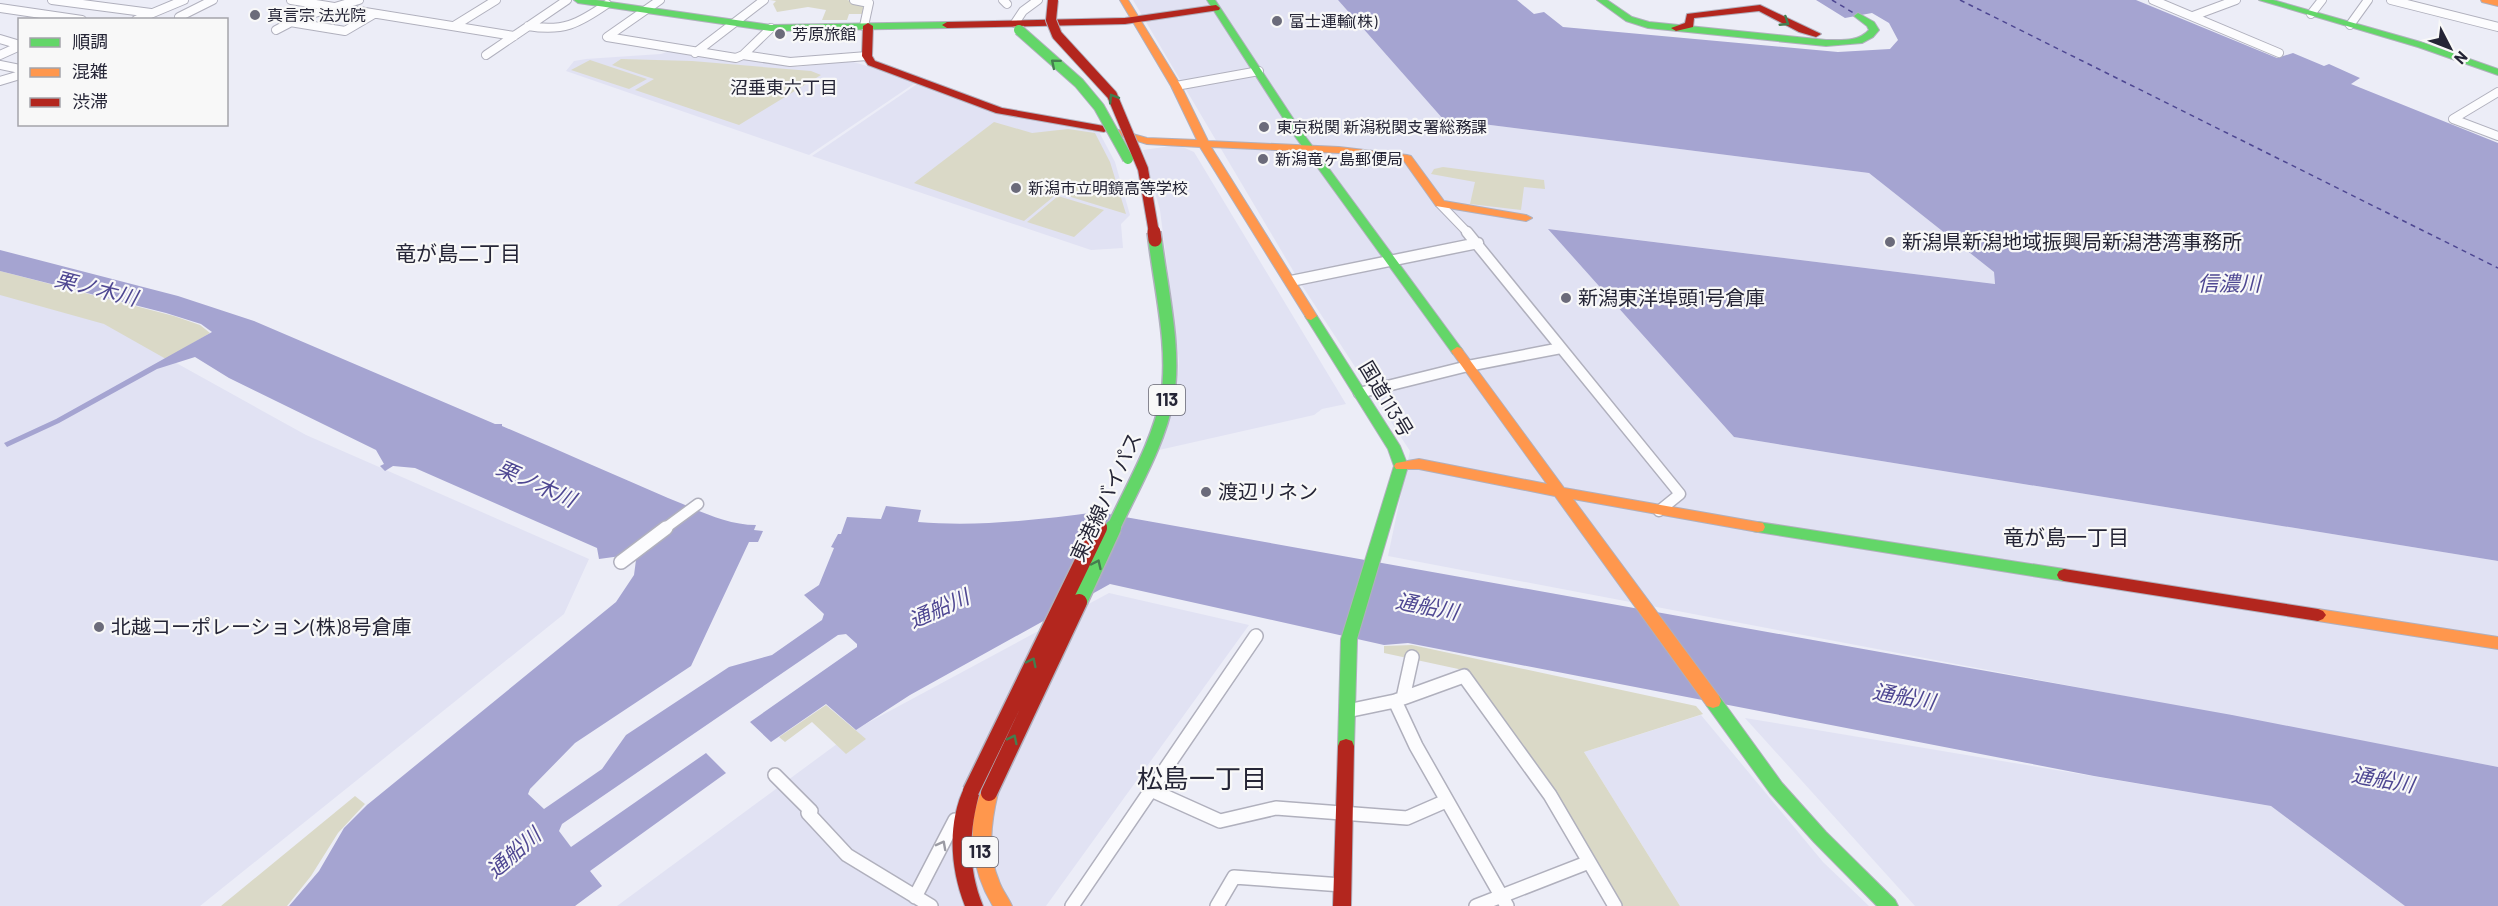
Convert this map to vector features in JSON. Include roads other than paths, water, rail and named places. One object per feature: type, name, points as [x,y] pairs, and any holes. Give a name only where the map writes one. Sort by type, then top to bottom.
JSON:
[{"type":"main road","points":[[578,0],[771,28],[1017,27],[1136,21],[1214,4],[1310,148],[1719,709],[1738,741],[1818,837],[1889,906]]},
{"type":"main road","name":"東港線バイパス","points":[[1003,906],[986,879],[981,860],[982,816],[989,793],[1157,434],[1169,382],[1161,276],[1143,169],[1112,95],[1063,43],[1053,27],[1050,13],[1053,0]]},
{"type":"main road","name":"国道113号","points":[[1124,0],[1176,86],[1204,144],[1395,449],[1401,466],[1349,639],[1342,906]]},
{"type":"main road","points":[[1601,0],[1629,19],[1648,25],[1826,43],[1866,38],[1874,30],[1871,24],[1858,16]]},
{"type":"main road","points":[[2263,0],[2421,45],[2498,72]]},
{"type":"main road","points":[[2485,0],[2498,3]]},
{"type":"main road","points":[[1676,28],[1690,25],[1690,16],[1716,11],[1764,8],[1806,33],[1826,35],[1848,42]]},
{"type":"main road","points":[[866,26],[868,60],[877,66],[926,81],[1000,111],[1081,124],[1122,126],[1179,141],[1204,144],[1310,148],[1407,158],[1440,204],[1526,218]]},
{"type":"main road","name":"東港線バイパス","points":[[974,906],[962,879],[958,859],[958,837],[970,790],[1128,472],[1150,418],[1160,375],[1153,276],[1141,198],[1133,171],[1121,143],[1099,107],[1079,83],[1017,27]]},
{"type":"main road","points":[[1401,466],[1419,464],[1562,494],[1659,511],[2498,644]]},
{"type":"street","points":[[52,0],[151,13]]},
{"type":"street","points":[[140,18],[184,0]]},
{"type":"street","points":[[179,17],[213,0]]},
{"type":"street","points":[[291,0],[514,36]]},
{"type":"street","points":[[276,30],[290,22],[359,0]]},
{"type":"street","points":[[454,26],[496,0]]},
{"type":"street","points":[[486,54],[567,0]]},
{"type":"street","points":[[660,0],[607,37],[694,53],[736,58],[743,55],[771,28]]},
{"type":"street","points":[[694,53],[764,0]]},
{"type":"street","points":[[854,0],[871,1],[866,26]]},
{"type":"street","points":[[1017,27],[1023,11],[1038,0]]},
{"type":"street","points":[[2153,0],[2279,53]]},
{"type":"street","points":[[2193,16],[2236,0]]},
{"type":"street","points":[[2311,14],[2322,0]]},
{"type":"street","points":[[2350,25],[2368,0]]},
{"type":"street","points":[[2391,0],[2498,27]]},
{"type":"street","points":[[528,26],[553,30],[585,19],[608,3]]},
{"type":"street","points":[[1,9],[61,18]]},
{"type":"street","points":[[290,22],[345,31],[374,14]]},
{"type":"street","points":[[0,39],[18,44]]},
{"type":"street","points":[[0,54],[18,44]]},
{"type":"street","points":[[743,55],[798,62],[867,56]]},
{"type":"street","points":[[0,65],[18,69]]},
{"type":"street","points":[[1176,86],[1259,71]]},
{"type":"street","points":[[0,81],[18,76]]},
{"type":"street","points":[[2498,92],[2453,118],[2498,136]]},
{"type":"street","points":[[1440,204],[1478,243],[1680,494],[1659,511]]},
{"type":"street","points":[[1291,280],[1478,243]]},
{"type":"street","points":[[1359,393],[1468,366],[1561,348]]},
{"type":"street","points":[[621,562],[698,504]]},
{"type":"street","points":[[1072,906],[1256,636]]},
{"type":"street","points":[[1412,657],[1399,700],[1416,746],[1504,901]]},
{"type":"street","points":[[1347,711],[1399,700],[1464,676],[1550,795],[1615,906]]},
{"type":"street","points":[[775,775],[811,811],[808,813],[847,855],[921,902],[970,790]]},
{"type":"street","points":[[1151,790],[1220,821],[1276,808],[1407,818],[1446,801]]},
{"type":"street","points":[[1476,906],[1504,901],[1589,862]]},
{"type":"street","points":[[1217,906],[1234,878],[1342,885]]},
{"type":"water","name":"信濃川","points":[[1338,0],[1517,0],[1534,14],[1544,12],[1563,27],[1838,52],[1890,49],[1898,40],[1889,23],[1872,13],[1845,18],[1816,0],[2136,0],[2277,58],[2293,53],[2324,66],[2329,64],[2360,78],[2351,84],[2498,143],[2498,561],[1734,437],[1548,229],[1995,284],[1994,272],[1869,173],[1443,119]]},
{"type":"water","points":[[0,250],[178,296],[254,321],[495,424],[502,424],[502,426],[700,511],[733,522],[756,525],[754,530],[763,531],[758,542],[749,542],[691,666],[575,743],[530,789],[528,794],[544,809],[602,769],[626,735],[729,667],[772,655],[822,620],[824,614],[804,595],[819,585],[834,548],[831,547],[838,534],[841,534],[847,517],[881,519],[886,506],[921,510],[918,522],[963,524],[1008,522],[1097,512],[2232,715],[2498,767],[2498,906],[2405,906],[2271,806],[2094,776],[1408,643],[1384,645],[1110,584],[910,695],[856,730],[826,704],[771,742],[750,722],[857,647],[857,644],[846,634],[838,635],[562,824],[559,831],[571,847],[706,753],[726,773],[590,871],[602,886],[575,906],[289,906],[319,871],[344,828],[367,805],[616,602],[634,575],[636,560],[623,569],[616,563],[621,556],[599,559],[597,548],[415,468],[393,466],[385,471],[380,466],[384,464],[376,450],[229,378],[195,357],[157,369],[59,423],[7,447],[4,443],[56,419],[212,332],[201,324],[166,313],[0,271]]},
{"type":"place","name":"真言宗 法光院","points":[[255,15]]},
{"type":"place","name":"富士運輸(株)","points":[[1277,21]]},
{"type":"place","name":"芳原旅館","points":[[780,34]]},
{"type":"place","name":"東京税関 新潟税関支署総務課","points":[[1264,127]]},
{"type":"place","name":"新潟竜ヶ島郵便局","points":[[1263,159]]},
{"type":"place","name":"新潟市立明鏡高等学校","points":[[1016,188]]},
{"type":"place","name":"新潟県新潟地域振興局新潟港湾事務所","points":[[1890,242]]},
{"type":"place","name":"新潟東洋埠頭1号倉庫","points":[[1566,298]]},
{"type":"place","name":"渡辺リネン","points":[[1206,492]]},
{"type":"place","name":"北越コーポレーション(株)8号倉庫","points":[[99,627]]},
{"type":"district","name":"沼垂東六丁目","points":[[784,88]]},
{"type":"district","name":"竜が島二丁目","points":[[458,254]]},
{"type":"district","name":"竜が島一丁目","points":[[2066,538]]},
{"type":"district","name":"松島一丁目","points":[[1202,779]]},
{"type":"water label","name":"栗ノ木川","points":[[96,289]]},
{"type":"water label","name":"栗ノ木川","points":[[536,484]]},
{"type":"water label","name":"通船川","points":[[1427,607]]},
{"type":"water label","name":"通船川","points":[[939,609]]},
{"type":"water label","name":"通船川","points":[[1904,697]]},
{"type":"water label","name":"通船川","points":[[2383,780]]},
{"type":"water label","name":"通船川","points":[[514,853]]}]
